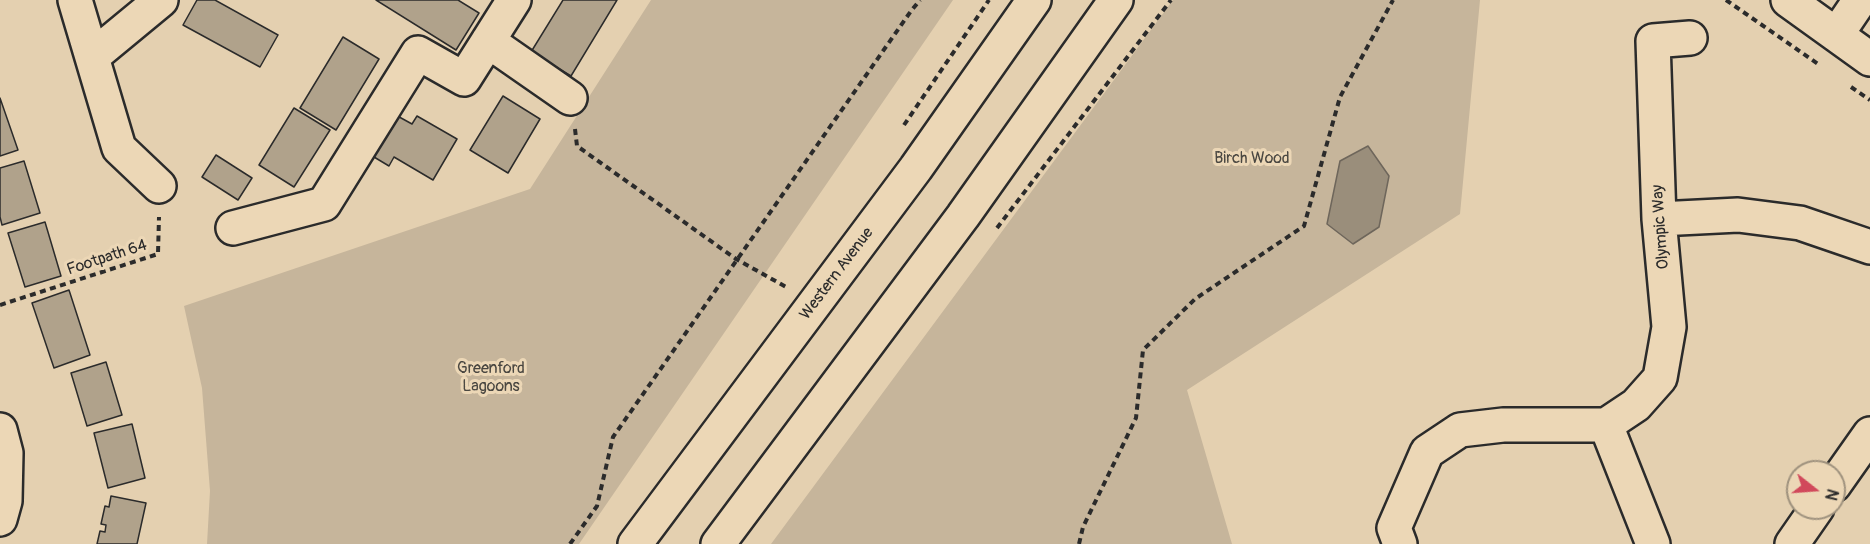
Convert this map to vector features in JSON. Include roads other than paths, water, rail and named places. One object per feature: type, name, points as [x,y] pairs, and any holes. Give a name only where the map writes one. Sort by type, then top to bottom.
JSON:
[{"type":"main road","points":[[75,0],[119,148],[159,186]]},
{"type":"main road","points":[[92,57],[161,0]]},
{"type":"main road","points":[[233,228],[324,204],[418,53],[464,79],[514,0]]},
{"type":"main road","name":"Western Avenue","points":[[634,544],[916,168],[1034,0]]},
{"type":"main road","points":[[718,544],[963,216],[1116,0]]},
{"type":"main road","points":[[963,216],[1136,0]]},
{"type":"main road","points":[[1788,0],[1870,59]]},
{"type":"main road","points":[[1837,34],[1860,0]]},
{"type":"main road","name":"Olympic Way","points":[[1606,425],[1636,405],[1660,378],[1668,327],[1659,219],[1653,41],[1690,38]]},
{"type":"main road","points":[[488,41],[570,99]]},
{"type":"main road","points":[[1659,219],[1749,216],[1800,223],[1870,247]]},
{"type":"main road","points":[[1400,544],[1394,528],[1427,452],[1460,430],[1503,425],[1606,425],[1653,544]]},
{"type":"main road","points":[[0,430],[6,453],[5,501],[0,519]]},
{"type":"main road","points":[[1846,468],[1870,434]]},
{"type":"main road","points":[[1792,544],[1809,520]]},
{"type":"park label","name":"Birch Wood","points":[[1252,159]]},
{"type":"park label","name":"Greenford Lagoons","points":[[491,378]]}]
